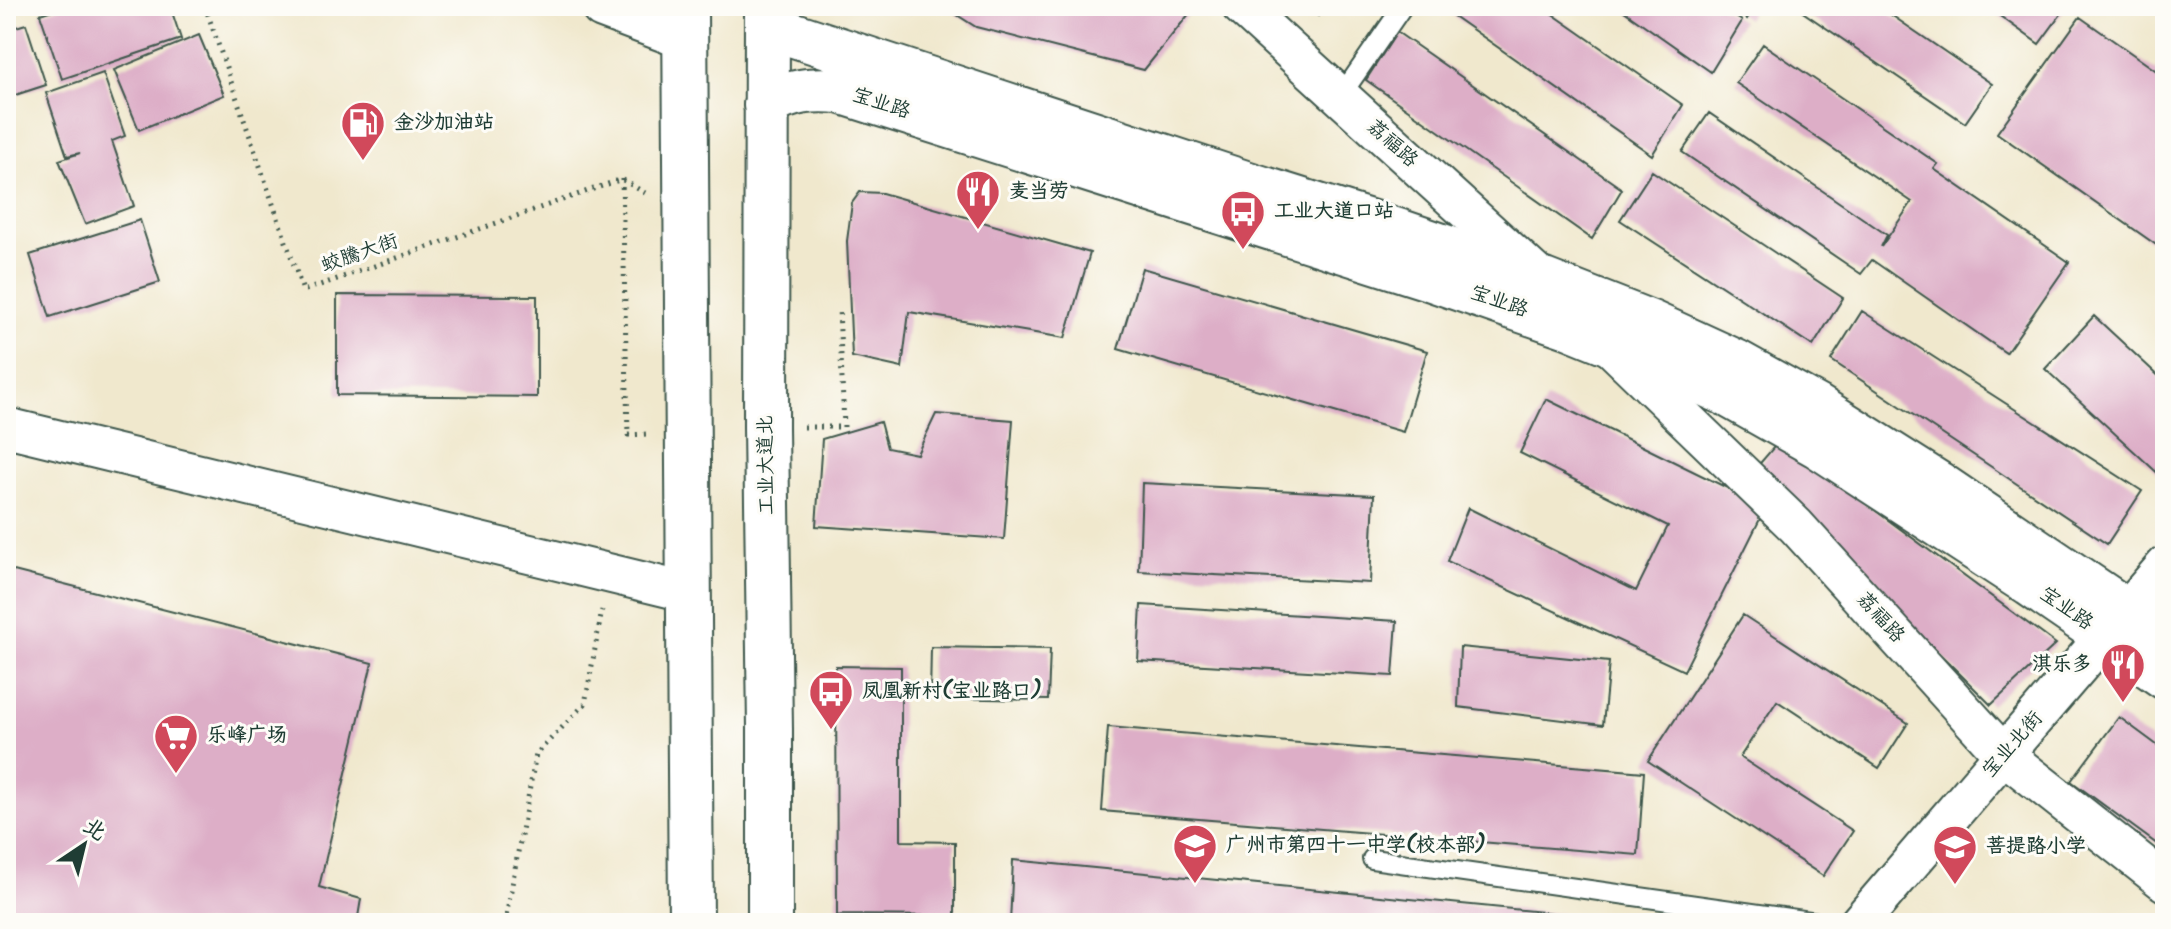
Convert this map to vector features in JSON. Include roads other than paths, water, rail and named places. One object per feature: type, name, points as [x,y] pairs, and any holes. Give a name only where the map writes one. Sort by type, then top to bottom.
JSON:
[{"type":"main road","points":[[603,6],[685,21],[691,923]]},
{"type":"main road","name":"工业大道北","points":[[767,16],[770,923]]},
{"type":"main road","name":"宝业路","points":[[767,16],[1245,183],[1544,281],[1651,323],[1736,362],[1817,407],[1937,483],[2116,624],[2165,677]]},
{"type":"main road","name":"宝业路","points":[[766,105],[784,95],[802,91],[840,91],[1426,277],[1568,326],[1725,393],[1817,445],[2030,584],[2116,624],[2165,637]]},
{"type":"street","name":"荔福路","points":[[1241,6],[1544,281]]},
{"type":"street","name":"荔福路","points":[[1605,341],[1796,526],[2004,755],[2165,882]]},
{"type":"street","points":[[6,427],[690,593]]},
{"type":"street","name":"宝业北街","points":[[1859,923],[2165,566]]},
{"type":"lane","points":[[1340,97],[1403,6]]},
{"type":"lane","points":[[1372,859],[1824,923]]},
{"type":"place","name":"金沙加油站","points":[[363,162]]},
{"type":"place","name":"麦当劳","points":[[978,231]]},
{"type":"place","name":"工业大道口站","points":[[1243,251]]},
{"type":"place","name":"淇乐多","points":[[2123,704]]},
{"type":"place","name":"凤凰新村(宝业路口)","points":[[831,731]]},
{"type":"place","name":"乐峰广场","points":[[176,775]]},
{"type":"place","name":"广州市第四十一中学(校本部)","points":[[1195,885]]},
{"type":"place","name":"菩提路小学","points":[[1955,886]]}]
